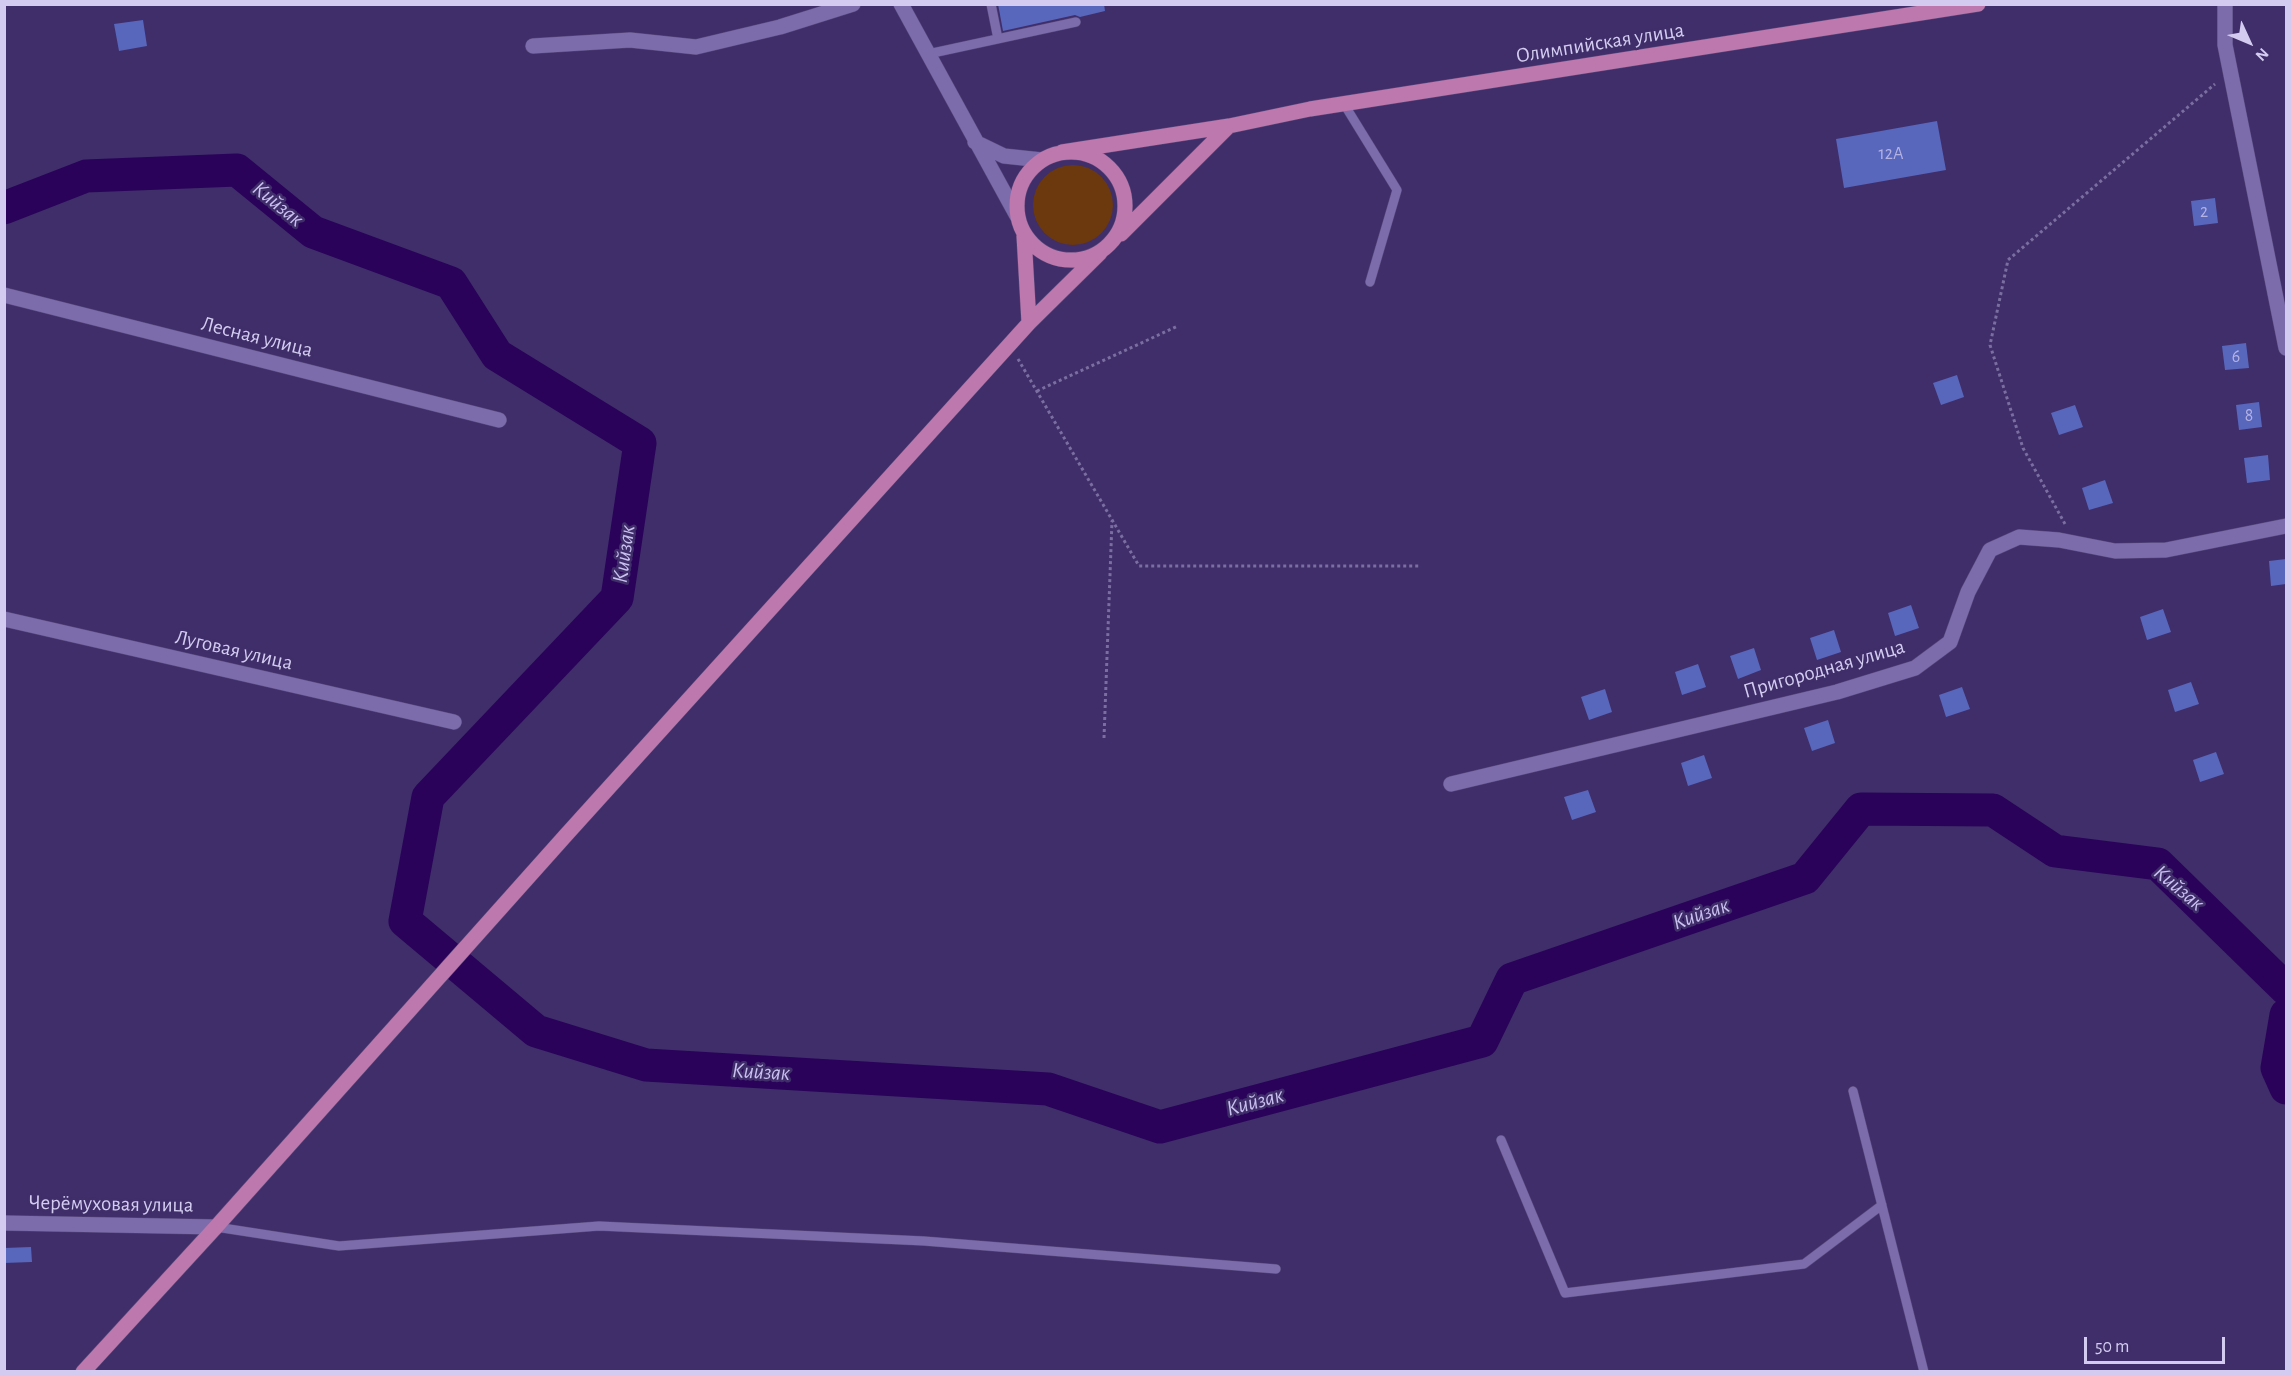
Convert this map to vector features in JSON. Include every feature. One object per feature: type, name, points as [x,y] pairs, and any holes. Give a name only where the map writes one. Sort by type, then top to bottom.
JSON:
[{"type":"main road","name":"Олимпийская улица","points":[[1062,152],[1229,126],[1344,104],[1978,4]]},
{"type":"main road","points":[[83,1371],[216,1227],[566,835],[1029,323],[1229,126]]},
{"type":"main road","points":[[1029,323],[1024,236],[1017,216],[1017,194],[1026,175],[1042,160],[1062,152],[1084,153],[1103,162],[1118,177],[1126,197],[1125,219],[1116,238]]},
{"type":"main road","points":[[1024,236],[1039,252],[1059,260],[1080,261],[1100,253]]},
{"type":"street","points":[[533,46],[630,40],[696,47],[780,27],[853,4]]},
{"type":"street","points":[[901,4],[1017,216]]},
{"type":"street","points":[[2224,4],[2225,45],[2286,348]]},
{"type":"street","points":[[975,142],[1004,156],[1042,160]]},
{"type":"street","name":"Лесная улица","points":[[4,295],[499,420]]},
{"type":"street","name":"Пригородная улица","points":[[1451,784],[1837,692],[1915,668],[1950,642],[1968,592],[1990,550],[2019,537],[2076,543],[2115,551],[2166,550],[2286,526]]},
{"type":"street","name":"Луговая улица","points":[[4,619],[454,722]]},
{"type":"street","name":"Черёмуховая улица","points":[[4,1223],[216,1227]]},
{"type":"lane","points":[[991,4],[998,39]]},
{"type":"lane","points":[[928,54],[1076,22]]},
{"type":"lane","points":[[1344,104],[1397,190],[1370,282]]},
{"type":"lane","points":[[1853,1091],[1924,1371]]},
{"type":"lane","points":[[1501,1140],[1565,1293],[1804,1264],[1882,1205]]},
{"type":"lane","points":[[216,1227],[339,1246],[599,1226],[924,1240],[1276,1269]]},
{"type":"path","points":[[2076,543],[2023,448],[1990,345],[2008,260],[2230,71]]},
{"type":"path","points":[[1037,390],[1178,326]]},
{"type":"path","points":[[1010,345],[1139,566],[1419,566]]},
{"type":"path","points":[[1104,738],[1112,520]]},
{"type":"shaded area","points":[[1065,165],[1081,165],[1102,176],[1113,197],[1113,213],[1102,234],[1081,245],[1065,245],[1051,239],[1039,227],[1033,213],[1033,197],[1039,183],[1051,171]]},
{"type":"building","points":[[998,4],[1104,4],[1105,11],[1080,17],[1075,15],[1003,31]]},
{"type":"building","points":[[143,20],[147,46],[119,51],[114,24]]},
{"type":"building","points":[[1937,121],[1946,170],[1844,188],[1836,139]]},
{"type":"building","points":[[2215,198],[2218,223],[2194,226],[2191,201]]},
{"type":"building","points":[[2246,343],[2249,368],[2225,370],[2222,346]]},
{"type":"building","points":[[1957,375],[1964,397],[1941,405],[1933,383]]},
{"type":"building","points":[[2259,402],[2262,427],[2239,430],[2236,405]]},
{"type":"building","points":[[2075,405],[2083,427],[2059,435],[2051,413]]},
{"type":"building","points":[[2268,455],[2270,480],[2247,483],[2244,458]]},
{"type":"building","points":[[2105,480],[2113,503],[2089,510],[2082,488]]},
{"type":"building","points":[[2286,559],[2286,584],[2271,586],[2269,561]]},
{"type":"building","points":[[1911,605],[1919,628],[1895,636],[1888,613]]},
{"type":"building","points":[[2163,609],[2171,632],[2147,640],[2140,617]]},
{"type":"building","points":[[1834,630],[1841,652],[1817,660],[1810,638]]},
{"type":"building","points":[[1754,648],[1761,670],[1738,679],[1730,656]]},
{"type":"building","points":[[1698,664],[1706,687],[1682,695],[1675,672]]},
{"type":"building","points":[[2191,682],[2199,704],[2175,712],[2168,690]]},
{"type":"building","points":[[1962,687],[1970,709],[1946,717],[1939,695]]},
{"type":"building","points":[[1605,689],[1612,712],[1589,720],[1581,697]]},
{"type":"building","points":[[1828,720],[1835,743],[1812,751],[1804,728]]},
{"type":"building","points":[[2216,752],[2224,774],[2200,782],[2193,760]]},
{"type":"building","points":[[1704,755],[1712,778],[1688,786],[1681,763]]},
{"type":"building","points":[[1588,790],[1596,812],[1572,820],[1564,797]]},
{"type":"building","points":[[31,1247],[32,1262],[4,1263],[4,1248]]},
{"type":"waterway","name":"Кийзак","points":[[4,208],[86,176],[237,170],[313,232],[451,283],[497,355],[640,443],[617,598],[428,797],[405,921],[536,1031],[646,1065],[1048,1089],[1160,1127],[1482,1041],[1512,979],[1805,878],[1861,809],[1993,810],[2055,851],[2158,864],[2286,989]]},
{"type":"waterway","name":"Кийзак","points":[[2286,1015],[2277,1068],[2286,1088]]}]
